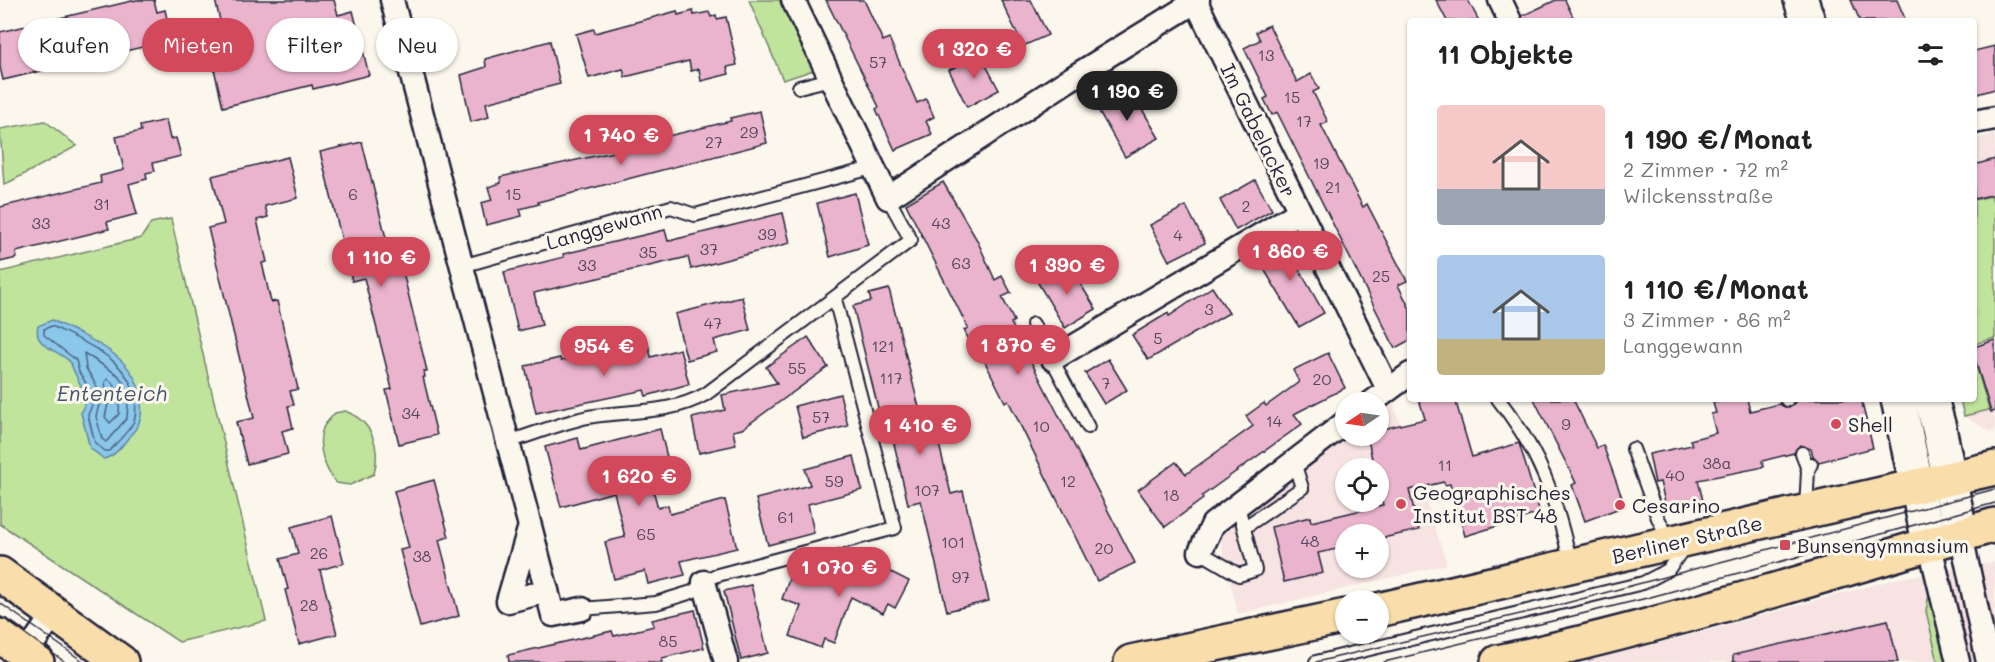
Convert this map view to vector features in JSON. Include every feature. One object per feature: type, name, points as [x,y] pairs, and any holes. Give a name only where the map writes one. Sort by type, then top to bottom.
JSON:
[{"type":"main road","name":"Berliner Straße","points":[[1389,607],[1806,511],[1918,488],[1995,468]]},
{"type":"main road","points":[[1498,662],[1566,647],[1930,546],[1995,525]]},
{"type":"main road","points":[[0,574],[53,615],[121,662]]},
{"type":"main road","points":[[1131,662],[1335,618]]},
{"type":"street","points":[[392,0],[554,615],[582,609]]},
{"type":"street","points":[[793,0],[888,198],[1196,0]]},
{"type":"street","name":"Im Gabelacker","points":[[1196,0],[1299,212],[1379,392]]},
{"type":"street","points":[[1500,0],[1509,18]]},
{"type":"street","points":[[1801,0],[1807,18]]},
{"type":"street","points":[[1977,122],[1995,118]]},
{"type":"street","points":[[1053,359],[1299,212]]},
{"type":"street","points":[[1384,392],[1407,376]]},
{"type":"street","points":[[1899,402],[1958,662]]},
{"type":"street","points":[[1931,402],[1950,479],[1988,662]]},
{"type":"street","points":[[1200,552],[1213,524],[1335,430]]},
{"type":"street","points":[[530,526],[508,601],[547,591]]},
{"type":"street","points":[[704,582],[726,662]]},
{"type":"street","points":[[21,653],[53,615]]},
{"type":"lane","points":[[799,87],[831,79]]},
{"type":"lane","name":"Langgewann","points":[[462,266],[671,207],[695,215],[872,168]]},
{"type":"lane","points":[[508,442],[588,417],[635,414],[693,401],[835,299],[911,240],[888,198]]},
{"type":"lane","points":[[582,609],[656,603],[692,592],[714,576],[895,528],[835,299]]},
{"type":"lane","points":[[1033,324],[1088,427]]},
{"type":"lane","points":[[1500,402],[1522,429],[1548,482],[1571,565]]},
{"type":"lane","points":[[1316,662],[1643,583],[1668,570],[1681,540],[1658,518],[1633,450]]},
{"type":"lane","points":[[1802,453],[1810,467],[1806,511]]},
{"type":"lane","points":[[1245,527],[1302,488],[1294,462]]},
{"type":"lane","points":[[1200,552],[1239,575],[1255,570],[1238,506]]},
{"type":"shaded area","points":[[1995,134],[1995,431],[1991,432],[1964,416],[1961,402],[1977,402],[1977,138]]},
{"type":"shaded area","points":[[1390,394],[1447,564],[1389,578],[1389,524],[1335,524],[1335,578],[1388,578],[1238,614],[1217,524],[1335,443],[1335,446],[1389,446]]},
{"type":"shaded area","points":[[1995,562],[1995,662],[1577,662],[1676,639],[1895,579]]},
{"type":"green space","points":[[749,0],[785,0],[817,69],[783,80]]},
{"type":"green space","points":[[45,121],[77,146],[4,185],[0,129]]},
{"type":"green space","points":[[1991,196],[1995,207],[1995,338],[1977,343],[1977,199]]},
{"type":"green space","points":[[171,219],[266,621],[179,642],[0,524],[0,272],[141,238],[151,223]]},
{"type":"green space","points":[[1977,368],[1989,410],[1964,416],[1961,402],[1977,402]]},
{"type":"green space","points":[[345,411],[354,415],[368,428],[375,444],[376,454],[374,474],[350,485],[336,483],[325,464],[321,450],[321,435],[325,424],[335,413]]},
{"type":"green space","points":[[1930,588],[1949,662],[1938,662],[1926,611]]},
{"type":"water","name":"Ententeich","points":[[52,320],[108,350],[130,371],[137,384],[141,400],[139,424],[121,447],[104,459],[90,448],[81,413],[85,400],[84,393],[71,363],[39,339],[38,326]]},
{"type":"building","points":[[136,0],[154,0],[157,12],[165,10],[167,18],[142,18],[142,47],[130,50],[130,18],[60,18]]},
{"type":"building","points":[[215,0],[334,0],[338,15],[353,11],[355,18],[266,18],[266,72],[364,72],[364,55],[369,75],[313,89],[312,85],[223,107],[215,72],[254,72],[254,18],[219,18]]},
{"type":"building","points":[[826,0],[864,0],[883,41],[889,38],[917,103],[926,99],[934,117],[926,121],[932,134],[895,150],[876,109],[879,107]]},
{"type":"building","points":[[1001,0],[1031,0],[1048,35],[1023,46]]},
{"type":"building","points":[[1436,0],[1468,0],[1477,18],[1445,18]]},
{"type":"building","points":[[1556,0],[1565,0],[1574,18],[1522,18],[1522,16]]},
{"type":"building","points":[[1851,0],[1897,0],[1905,18],[1859,18]]},
{"type":"building","points":[[677,11],[678,15],[693,11],[694,15],[709,12],[711,17],[716,15],[717,19],[726,17],[737,65],[727,67],[729,74],[701,81],[699,69],[691,71],[689,61],[625,77],[623,69],[589,78],[576,34],[594,29],[595,33]]},
{"type":"building","points":[[1269,25],[1297,82],[1311,74],[1319,89],[1313,92],[1328,122],[1321,125],[1363,207],[1367,204],[1407,281],[1398,285],[1407,303],[1407,342],[1395,348],[1277,112],[1272,115],[1264,99],[1268,97],[1244,48],[1260,40],[1256,32]]},
{"type":"building","points":[[18,28],[18,72],[37,72],[3,80],[0,67],[0,32]]},
{"type":"building","points":[[550,41],[560,84],[486,103],[489,117],[471,122],[461,75],[486,67],[485,59]]},
{"type":"building","points":[[1995,46],[1995,89],[1977,94],[1977,50]]},
{"type":"building","points":[[980,54],[999,90],[967,107],[949,70]]},
{"type":"building","points":[[1129,87],[1159,138],[1125,157],[1096,106]]},
{"type":"building","points":[[760,111],[767,143],[538,202],[539,204],[520,209],[522,216],[486,225],[481,203],[492,200],[488,187],[501,183],[500,177],[631,148],[630,145],[731,121],[730,118]]},
{"type":"building","points":[[166,120],[170,139],[176,138],[181,156],[153,163],[155,171],[146,173],[147,179],[129,184],[137,214],[107,222],[109,229],[16,252],[17,258],[0,262],[0,207],[101,183],[100,176],[124,170],[116,137],[141,131],[140,126]]},
{"type":"building","points":[[362,142],[394,270],[402,268],[427,371],[424,371],[425,377],[423,377],[437,435],[399,444],[386,390],[392,389],[364,278],[352,281],[320,152]]},
{"type":"building","points":[[288,157],[298,198],[265,206],[268,217],[257,220],[267,262],[262,263],[271,302],[277,301],[298,389],[290,391],[294,405],[288,406],[293,428],[282,431],[288,454],[247,464],[236,422],[254,418],[208,228],[224,224],[212,176]]},
{"type":"building","points":[[1995,159],[1995,194],[1977,198],[1977,164]]},
{"type":"building","points":[[1255,180],[1272,210],[1236,230],[1220,200]]},
{"type":"building","points":[[943,182],[977,240],[995,280],[1002,276],[1011,293],[1002,297],[1014,321],[1011,323],[1135,563],[1097,581],[1008,400],[1005,402],[975,342],[971,344],[964,330],[968,328],[906,204]]},
{"type":"building","points":[[855,193],[868,245],[830,257],[817,203]]},
{"type":"building","points":[[1186,206],[1205,243],[1169,261],[1150,225]]},
{"type":"building","points":[[783,213],[790,243],[691,269],[688,257],[534,293],[542,325],[518,331],[504,272],[564,257],[563,254],[665,230],[668,241]]},
{"type":"building","points":[[1284,238],[1302,267],[1299,269],[1324,313],[1299,327],[1256,256]]},
{"type":"building","points":[[1068,264],[1096,309],[1065,328],[1038,283]]},
{"type":"building","points":[[1212,287],[1229,313],[1148,360],[1132,335],[1168,313],[1169,316]]},
{"type":"building","points":[[889,289],[928,443],[938,440],[951,494],[963,491],[989,601],[947,611],[921,501],[908,504],[889,422],[882,424],[853,306],[871,301],[869,294]]},
{"type":"building","points":[[742,297],[750,330],[714,340],[717,352],[687,360],[675,314]]},
{"type":"building","points":[[808,337],[828,367],[742,429],[733,431],[736,445],[699,453],[692,418],[725,410],[722,395],[777,383],[766,367]]},
{"type":"building","points":[[1995,340],[1995,411],[1991,412],[1977,366],[1977,346]]},
{"type":"building","points":[[648,344],[651,357],[680,349],[689,384],[646,396],[644,390],[536,413],[525,366],[560,358],[561,361],[597,352],[599,357]]},
{"type":"building","points":[[1328,353],[1345,388],[1294,414],[1302,424],[1202,496],[1203,499],[1165,527],[1138,490],[1176,462],[1186,474],[1253,426],[1246,416],[1264,403],[1266,406],[1299,382],[1293,370]]},
{"type":"building","points":[[1108,359],[1127,390],[1104,404],[1085,373]]},
{"type":"building","points":[[840,394],[848,426],[803,437],[795,406]]},
{"type":"building","points":[[1420,402],[1456,402],[1472,457],[1519,443],[1540,513],[1465,536],[1450,484],[1445,485],[1444,482],[1409,490],[1419,530],[1389,537],[1389,524],[1335,524],[1335,549],[1318,553],[1323,573],[1284,582],[1271,527],[1310,517],[1311,522],[1353,512],[1389,512],[1389,458],[1372,458],[1369,446],[1389,446],[1389,427],[1425,419]]},
{"type":"building","points":[[1536,402],[1574,402],[1597,448],[1603,445],[1625,506],[1585,521],[1572,485],[1576,483]]},
{"type":"building","points":[[1748,402],[1750,411],[1779,404],[1789,408],[1795,402],[1862,402],[1873,448],[1819,462],[1813,456],[1811,449],[1800,445],[1794,453],[1762,461],[1764,467],[1698,480],[1703,501],[1667,510],[1660,482],[1655,483],[1649,454],[1692,445],[1690,440],[1716,433],[1711,414],[1716,413],[1713,403]]},
{"type":"building","points":[[660,429],[667,457],[646,463],[658,508],[668,505],[670,514],[725,500],[737,548],[681,561],[685,575],[648,584],[645,571],[614,579],[605,542],[625,537],[614,492],[561,507],[545,447],[578,438],[581,450]]},
{"type":"building","points":[[854,456],[862,490],[808,504],[814,533],[768,545],[756,499],[810,485],[805,469]]},
{"type":"building","points":[[434,480],[449,537],[439,540],[459,616],[420,627],[400,550],[409,548],[394,491]]},
{"type":"building","points":[[332,516],[344,563],[320,570],[337,634],[299,644],[285,590],[288,589],[280,559],[298,554],[291,527]]},
{"type":"building","points":[[859,556],[909,581],[895,608],[888,604],[883,613],[851,597],[834,643],[824,639],[821,648],[790,636],[801,606],[782,599],[791,574],[805,579],[809,566],[846,580]]},
{"type":"building","points":[[751,585],[768,653],[741,660],[724,591]]},
{"type":"building","points":[[695,610],[704,648],[662,658],[662,662],[509,662],[508,655],[612,631],[614,636],[654,626],[652,620]]},
{"type":"building","points":[[1888,620],[1898,662],[1733,662],[1733,655]]},
{"type":"tram line","points":[[1316,662],[1559,605],[1995,489]]},
{"type":"tram line","points":[[1384,662],[1647,598],[1995,503]]},
{"type":"tram line","points":[[0,603],[84,662]]},
{"type":"tram line","points":[[0,616],[65,662]]},
{"type":"place","name":"Shell","points":[[1836,424]]},
{"type":"place","name":"Geographisches Institut BST 48","points":[[1401,504]]},
{"type":"place","name":"Cesarino","points":[[1620,505]]},
{"type":"place","name":"Bunsengymnasium","points":[[1785,545]]}]
